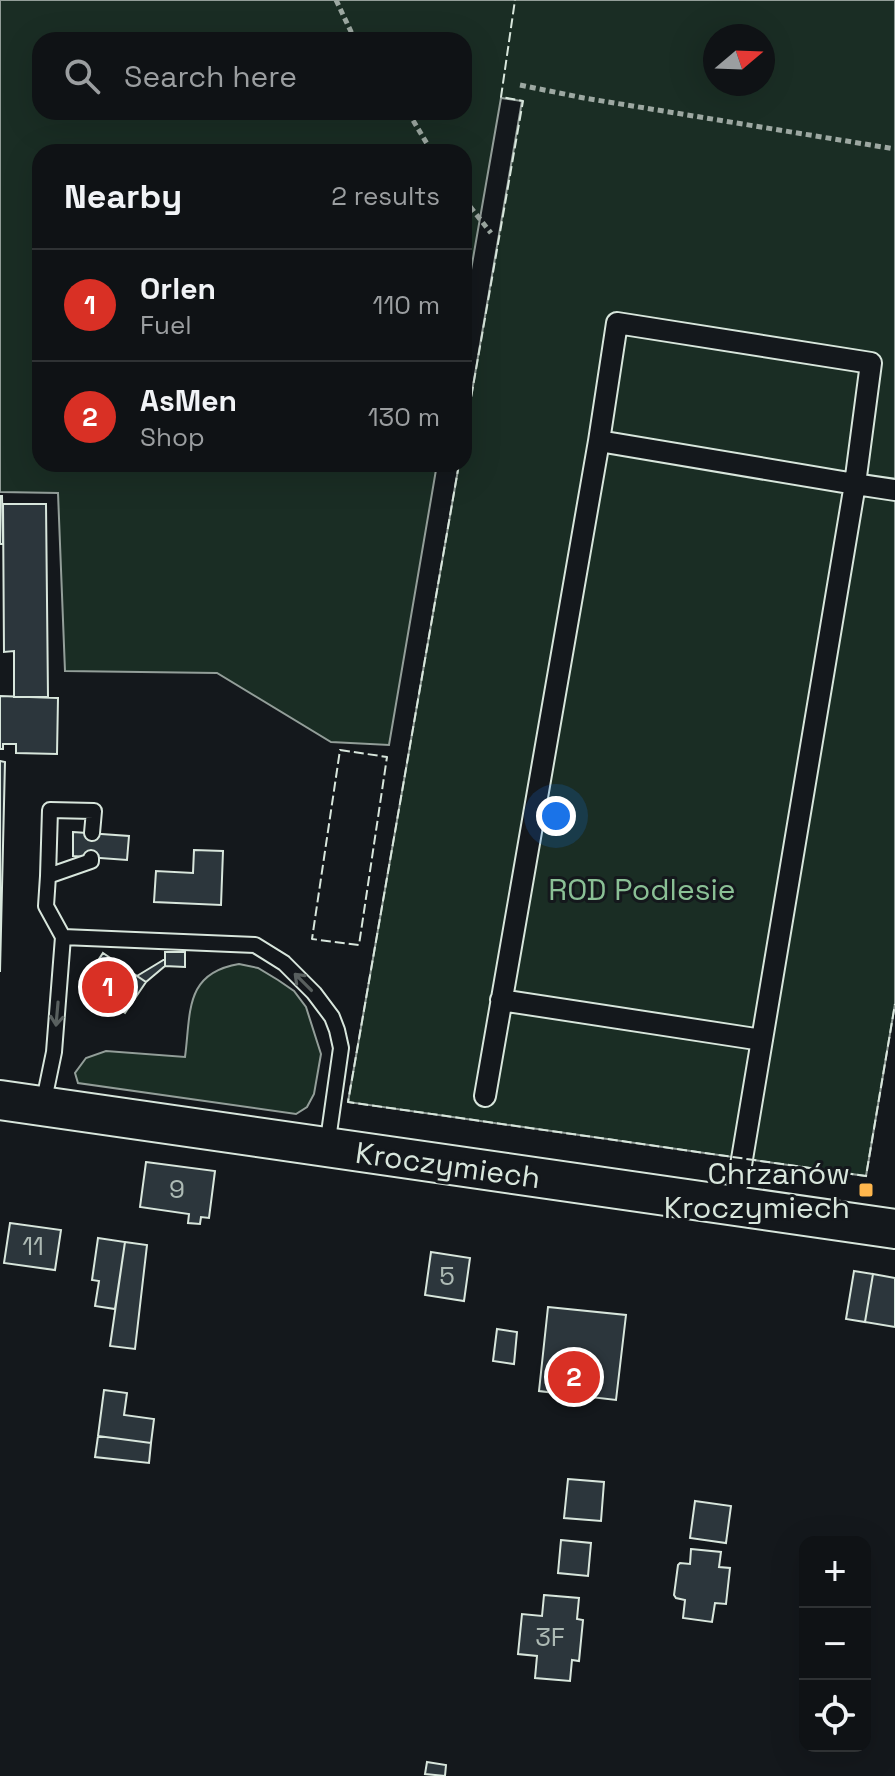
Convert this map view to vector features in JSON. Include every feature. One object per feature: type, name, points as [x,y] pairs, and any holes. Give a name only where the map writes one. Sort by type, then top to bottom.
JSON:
[{"type":"main road","name":"Kroczymiech","points":[[0,1100],[895,1229]]},
{"type":"street","points":[[485,1096],[617,323],[871,363],[855,484],[738,1183]]},
{"type":"street","points":[[599,441],[895,490]]},
{"type":"street","points":[[501,1000],[762,1040]]},
{"type":"lane","points":[[43,1107],[54,1052],[63,937],[46,906],[50,810],[94,811],[92,833]]},
{"type":"lane","points":[[48,876],[91,861],[91,858]]},
{"type":"lane","points":[[63,937],[255,945],[284,963],[314,993],[332,1017],[341,1048],[327,1147]]},
{"type":"path","points":[[336,0],[351,32]]},
{"type":"path","points":[[520,85],[895,149]]},
{"type":"path","points":[[413,120],[427,144]]},
{"type":"path","points":[[472,209],[491,233]]},
{"type":"green space","name":"ROD Podlesie","points":[[0,0],[895,0],[895,1004],[866,1176],[348,1102],[458,472],[472,472],[472,392],[522,101],[501,98],[472,264],[472,144],[32,144],[32,472],[436,472],[389,745],[331,742],[217,673],[65,671],[58,493],[0,492]]},
{"type":"green space","points":[[239,964],[258,968],[278,980],[294,991],[306,1007],[321,1054],[314,1094],[307,1107],[296,1114],[78,1083],[75,1073],[86,1058],[106,1051],[185,1057],[190,1011],[199,986],[208,976]]},
{"type":"building","points":[[2,496],[3,544],[0,544]]},
{"type":"building","points":[[3,504],[46,504],[48,697],[14,697],[14,651],[4,652]]},
{"type":"building","points":[[0,696],[58,698],[57,754],[16,753],[16,744],[3,744],[3,749],[0,749]]},
{"type":"building","points":[[0,761],[5,762],[0,972]]},
{"type":"building","points":[[73,832],[129,836],[127,860],[73,856]]},
{"type":"building","points":[[194,850],[223,851],[221,905],[154,902],[156,871],[193,873]]},
{"type":"building","points":[[165,952],[185,952],[185,967],[165,966]]},
{"type":"building","points":[[103,953],[146,982],[125,1013],[82,985]]},
{"type":"building","points":[[165,959],[165,966],[146,982],[137,976]]},
{"type":"building","points":[[146,1162],[215,1171],[209,1218],[201,1217],[200,1224],[188,1223],[189,1214],[140,1207]]},
{"type":"building","points":[[10,1223],[61,1230],[55,1270],[4,1263]]},
{"type":"building","points":[[98,1238],[125,1242],[115,1309],[95,1306],[99,1281],[92,1280]]},
{"type":"building","points":[[125,1242],[147,1245],[135,1349],[110,1346]]},
{"type":"building","points":[[431,1252],[470,1258],[464,1301],[425,1295]]},
{"type":"building","points":[[854,1271],[873,1274],[865,1322],[846,1319]]},
{"type":"building","points":[[873,1274],[895,1278],[895,1327],[865,1322]]},
{"type":"building","points":[[548,1307],[626,1315],[616,1400],[539,1391]]},
{"type":"building","points":[[497,1329],[517,1332],[514,1364],[493,1361]]},
{"type":"building","points":[[104,1390],[127,1393],[124,1415],[154,1419],[151,1443],[98,1436]]},
{"type":"building","points":[[98,1436],[151,1443],[149,1463],[95,1457]]},
{"type":"building","points":[[568,1479],[604,1482],[601,1521],[564,1518]]},
{"type":"building","points":[[695,1501],[731,1506],[726,1543],[690,1538]]},
{"type":"building","points":[[561,1540],[591,1543],[588,1576],[558,1573]]},
{"type":"building","points":[[691,1549],[721,1552],[719,1567],[730,1568],[726,1604],[715,1603],[712,1622],[683,1618],[685,1600],[674,1595],[678,1565],[690,1564]]},
{"type":"building","points":[[544,1595],[579,1598],[577,1619],[583,1620],[579,1661],[572,1660],[570,1681],[535,1678],[537,1656],[518,1654],[522,1614],[542,1616]]},
{"type":"building","points":[[427,1762],[446,1765],[445,1776],[425,1774]]},
{"type":"fence","points":[[472,392],[523,101],[501,97],[515,0]]},
{"type":"fence","points":[[458,472],[348,1102],[866,1176],[895,1004]]},
{"type":"fence","points":[[340,750],[387,757],[359,945],[312,939],[340,750]]},
{"type":"place","name":"Orlen","points":[[108,987]]},
{"type":"place","name":"Chrzanów Kroczymiech","points":[[866,1190]]},
{"type":"place","name":"AsMen","points":[[574,1377]]}]
